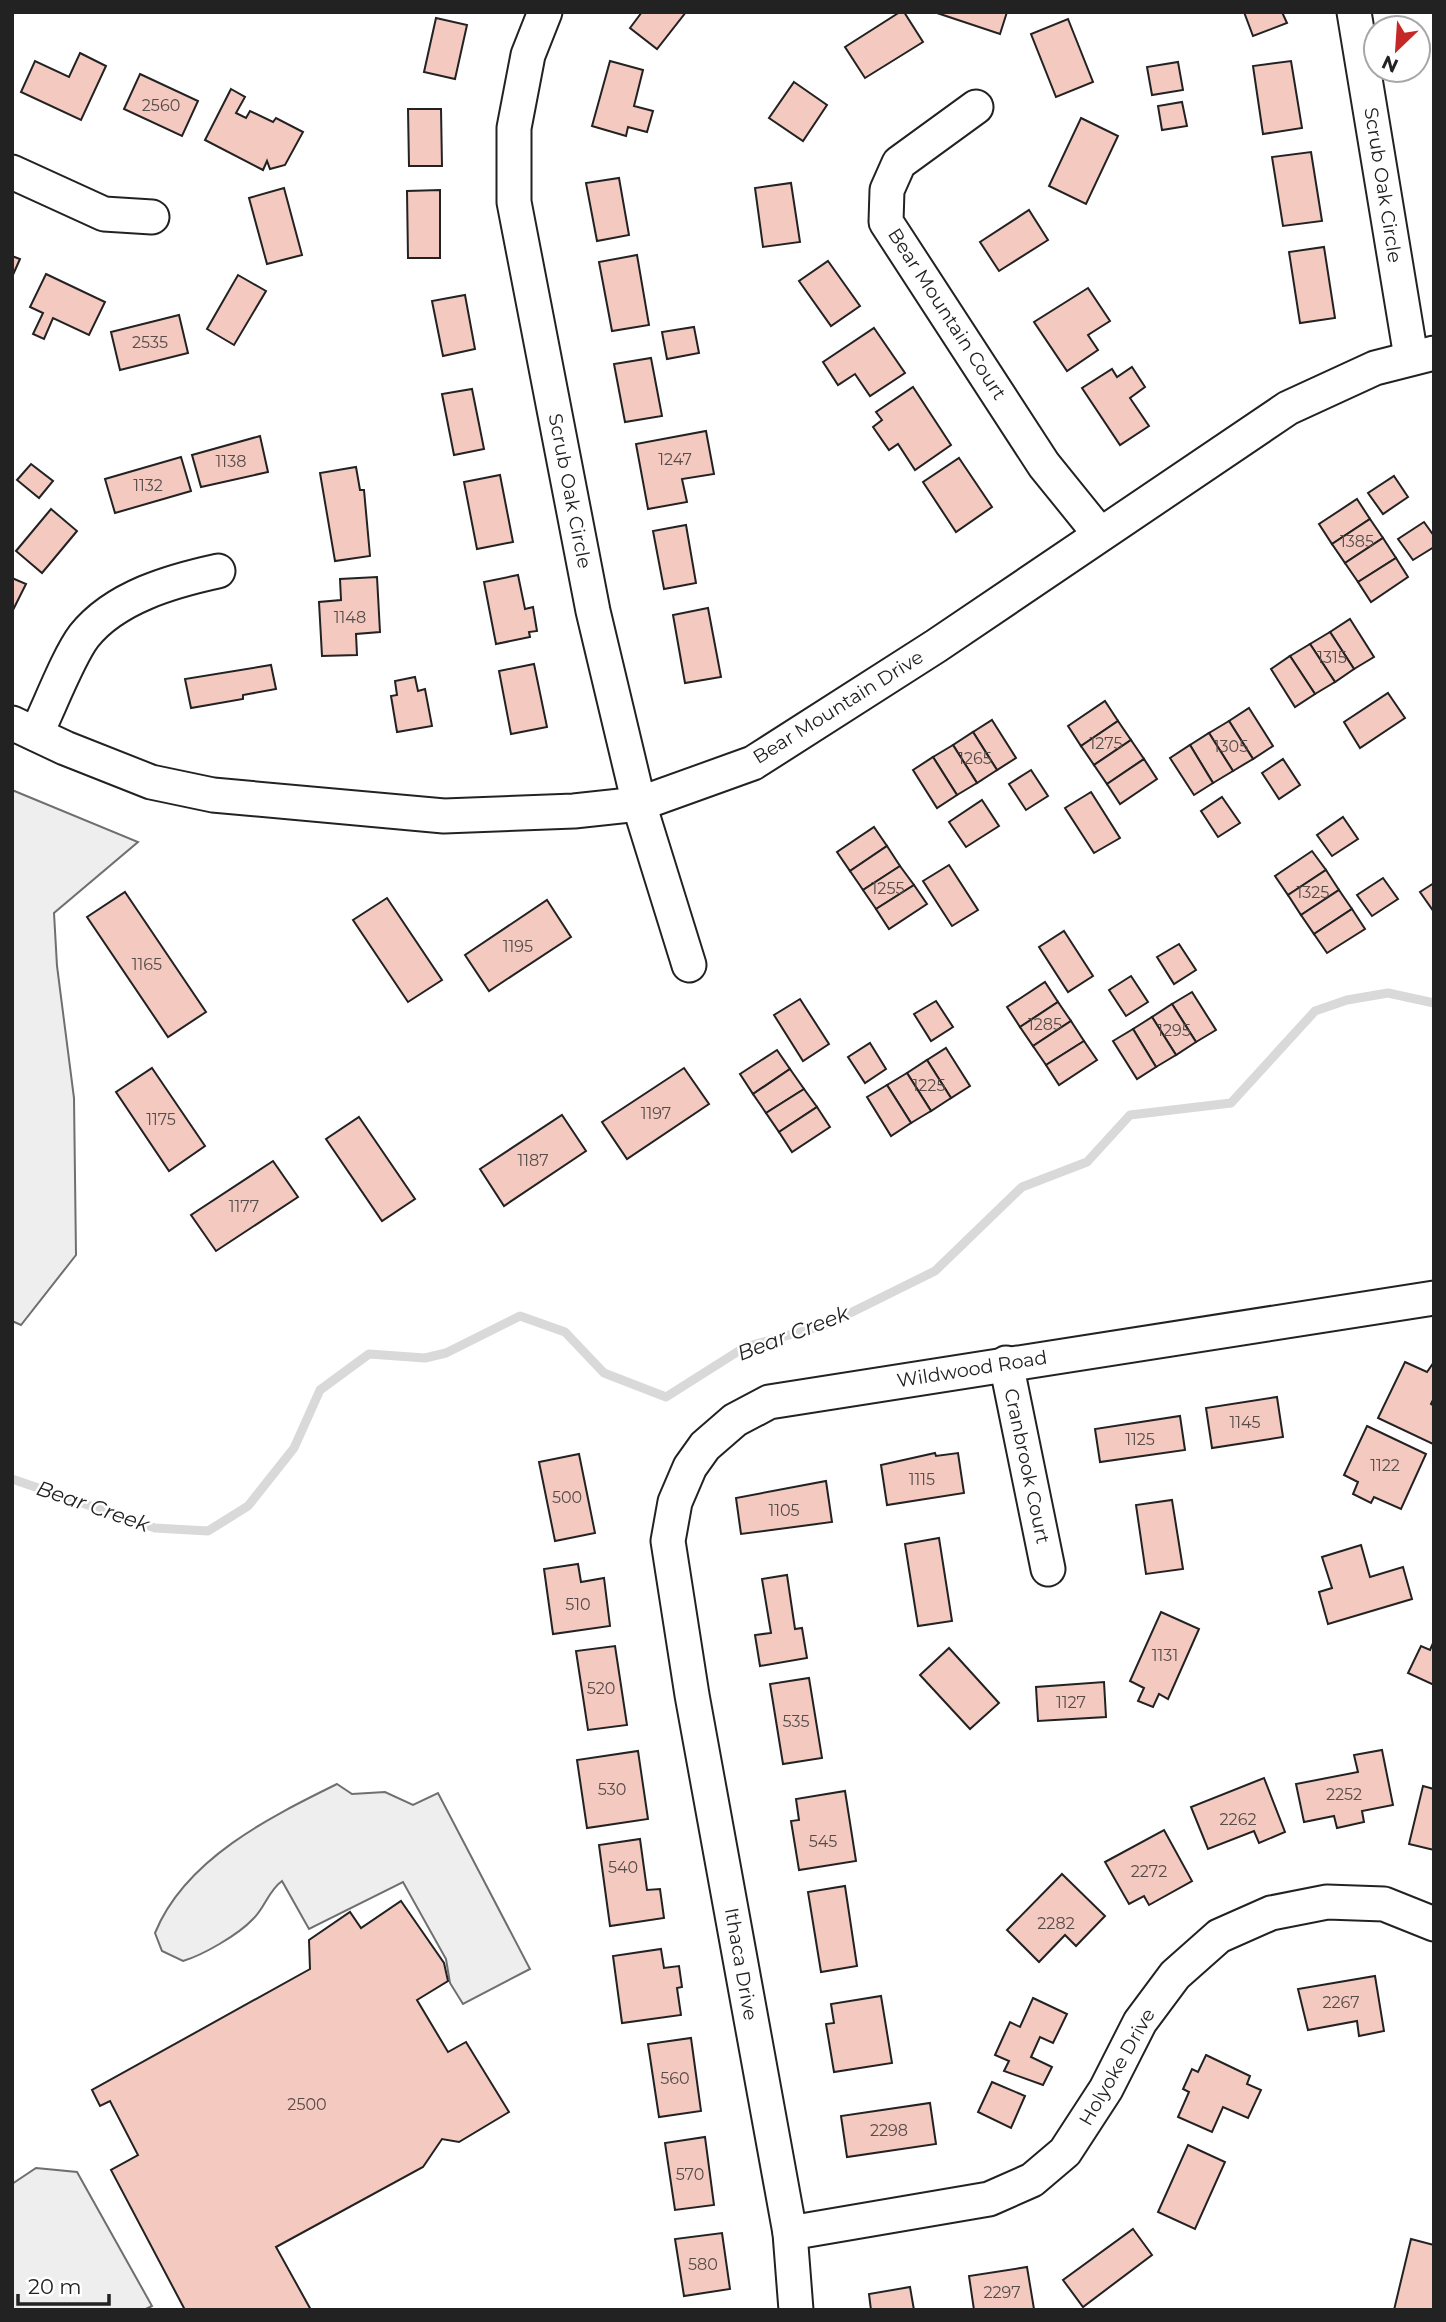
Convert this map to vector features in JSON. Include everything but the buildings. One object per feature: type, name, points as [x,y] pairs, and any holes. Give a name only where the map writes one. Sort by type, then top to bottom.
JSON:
[{"type":"street","name":"Scrub Oak Circle","points":[[545,12],[528,55],[514,128],[514,202],[593,611],[639,804],[689,965]]},
{"type":"street","name":"Scrub Oak Circle","points":[[1354,12],[1423,355]]},
{"type":"street","name":"Bear Mountain Court","points":[[976,107],[899,163],[887,190],[886,222],[1044,465],[1100,533]]},
{"type":"street","points":[[12,172],[104,214],[152,217]]},
{"type":"street","name":"Bear Mountain Drive","points":[[24,728],[65,748],[151,782],[213,795],[444,816],[574,811],[639,804],[753,763],[936,646],[1288,408],[1375,368],[1423,355]]},
{"type":"street","points":[[24,728],[84,636],[119,607],[174,580],[218,571]]},
{"type":"street","name":"Wildwood Road","points":[[680,1620],[668,1541],[675,1503],[690,1467],[705,1446],[735,1420],[769,1402],[1434,1298]]},
{"type":"street","name":"Cranbrook Court","points":[[1006,1363],[1048,1569]]},
{"type":"street","name":"Ithaca Drive","points":[[680,1620],[790,2233],[796,2310]]},
{"type":"street","name":"Holyoke Drive","points":[[790,2233],[989,2199],[1032,2180],[1065,2152],[1106,2089],[1140,2022],[1175,1975],[1219,1936],[1271,1913],[1327,1902],[1384,1904],[1434,1924]]},
{"type":"shaded area","points":[[12,790],[138,842],[54,913],[57,966],[74,1098],[76,1255],[21,1325],[12,1321]]},
{"type":"shaded area","points":[[337,1784],[352,1794],[385,1792],[413,1805],[438,1793],[530,1969],[463,2004],[450,1983],[446,1959],[403,1882],[309,1929],[282,1881],[253,1919],[220,1944],[183,1961],[162,1951],[155,1933],[169,1907],[187,1883],[208,1862],[258,1826]]},
{"type":"shaded area","points":[[36,2168],[77,2172],[152,2306],[144,2310],[12,2310],[12,2184]]},
{"type":"waterway","name":"Bear Creek","points":[[12,1479],[155,1528],[208,1531],[248,1506],[294,1448],[320,1390],[369,1354],[425,1358],[446,1353],[520,1316],[565,1332],[604,1373],[666,1397],[745,1347],[826,1325],[935,1271],[1022,1187],[1087,1162],[1130,1115],[1231,1103],[1315,1011],[1347,1000],[1388,993],[1434,1003]]}]
